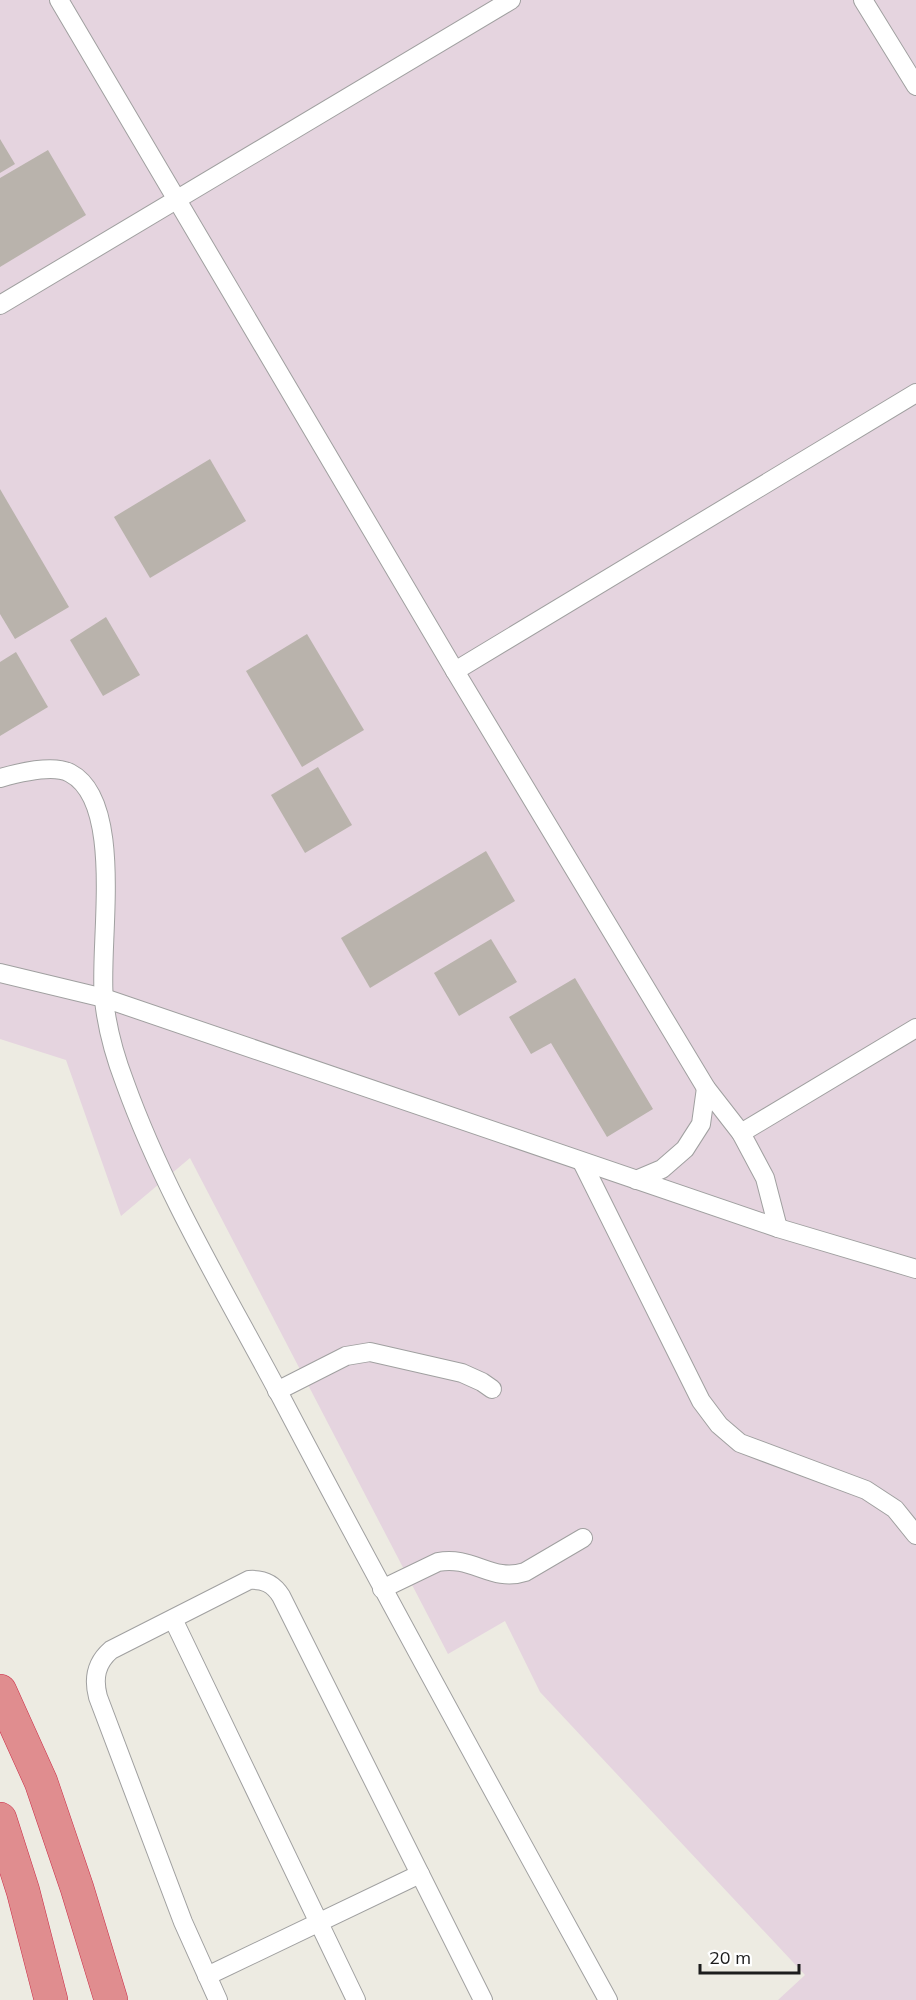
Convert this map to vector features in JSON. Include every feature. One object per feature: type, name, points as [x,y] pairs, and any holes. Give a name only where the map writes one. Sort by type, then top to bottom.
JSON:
[{"type":"highway","points":[[0,1691],[41,1782],[77,1888],[111,2000]]},
{"type":"highway","points":[[0,1819],[23,1891],[51,2000]]},
{"type":"lane","points":[[59,0],[455,671],[706,1088],[741,1132],[765,1178],[778,1228]]},
{"type":"lane","points":[[0,305],[511,0]]},
{"type":"lane","points":[[864,0],[916,86]]},
{"type":"lane","points":[[455,671],[916,393]]},
{"type":"lane","points":[[0,778],[16,773],[47,770],[69,772],[88,788],[97,810],[106,847],[104,999],[112,1044],[125,1084],[171,1194],[382,1589],[608,2000]]},
{"type":"lane","points":[[0,973],[104,999],[778,1228],[916,1269]]},
{"type":"lane","points":[[741,1132],[916,1028]]},
{"type":"lane","points":[[636,1180],[662,1169],[685,1149],[701,1124],[706,1088]]},
{"type":"lane","points":[[582,1162],[701,1401],[719,1425],[740,1443],[866,1490],[895,1509],[916,1535]]},
{"type":"lane","points":[[277,1390],[346,1356],[370,1352],[462,1373],[492,1389]]},
{"type":"lane","points":[[382,1589],[438,1562],[447,1560],[464,1561],[495,1574],[516,1575],[583,1538]]},
{"type":"lane","points":[[218,2000],[183,1922],[95,1686],[95,1676],[103,1657],[111,1650],[249,1580],[264,1581],[277,1589],[483,2000]]},
{"type":"lane","points":[[173,1619],[356,2000]]},
{"type":"lane","points":[[207,1976],[420,1874]]},
{"type":"shaded area","points":[[0,0],[916,0],[916,2000],[778,2000],[805,1975],[540,1692],[505,1621],[448,1654],[190,1158],[121,1216],[66,1060],[0,1039]]},
{"type":"building","points":[[0,139],[15,164],[0,173]]},
{"type":"building","points":[[48,150],[86,215],[0,267],[0,178]]},
{"type":"building","points":[[210,459],[246,521],[150,578],[114,517]]},
{"type":"building","points":[[0,489],[69,607],[15,639],[0,614]]},
{"type":"building","points":[[106,617],[140,675],[103,696],[70,640]]},
{"type":"building","points":[[307,634],[364,730],[302,767],[246,671]]},
{"type":"building","points":[[16,652],[48,707],[0,736],[0,662]]},
{"type":"building","points":[[318,767],[352,825],[305,853],[271,795]]},
{"type":"building","points":[[486,851],[515,901],[370,988],[341,938]]},
{"type":"building","points":[[491,939],[517,982],[459,1016],[434,973]]},
{"type":"building","points":[[575,978],[653,1109],[607,1137],[551,1043],[531,1054],[509,1017]]}]
